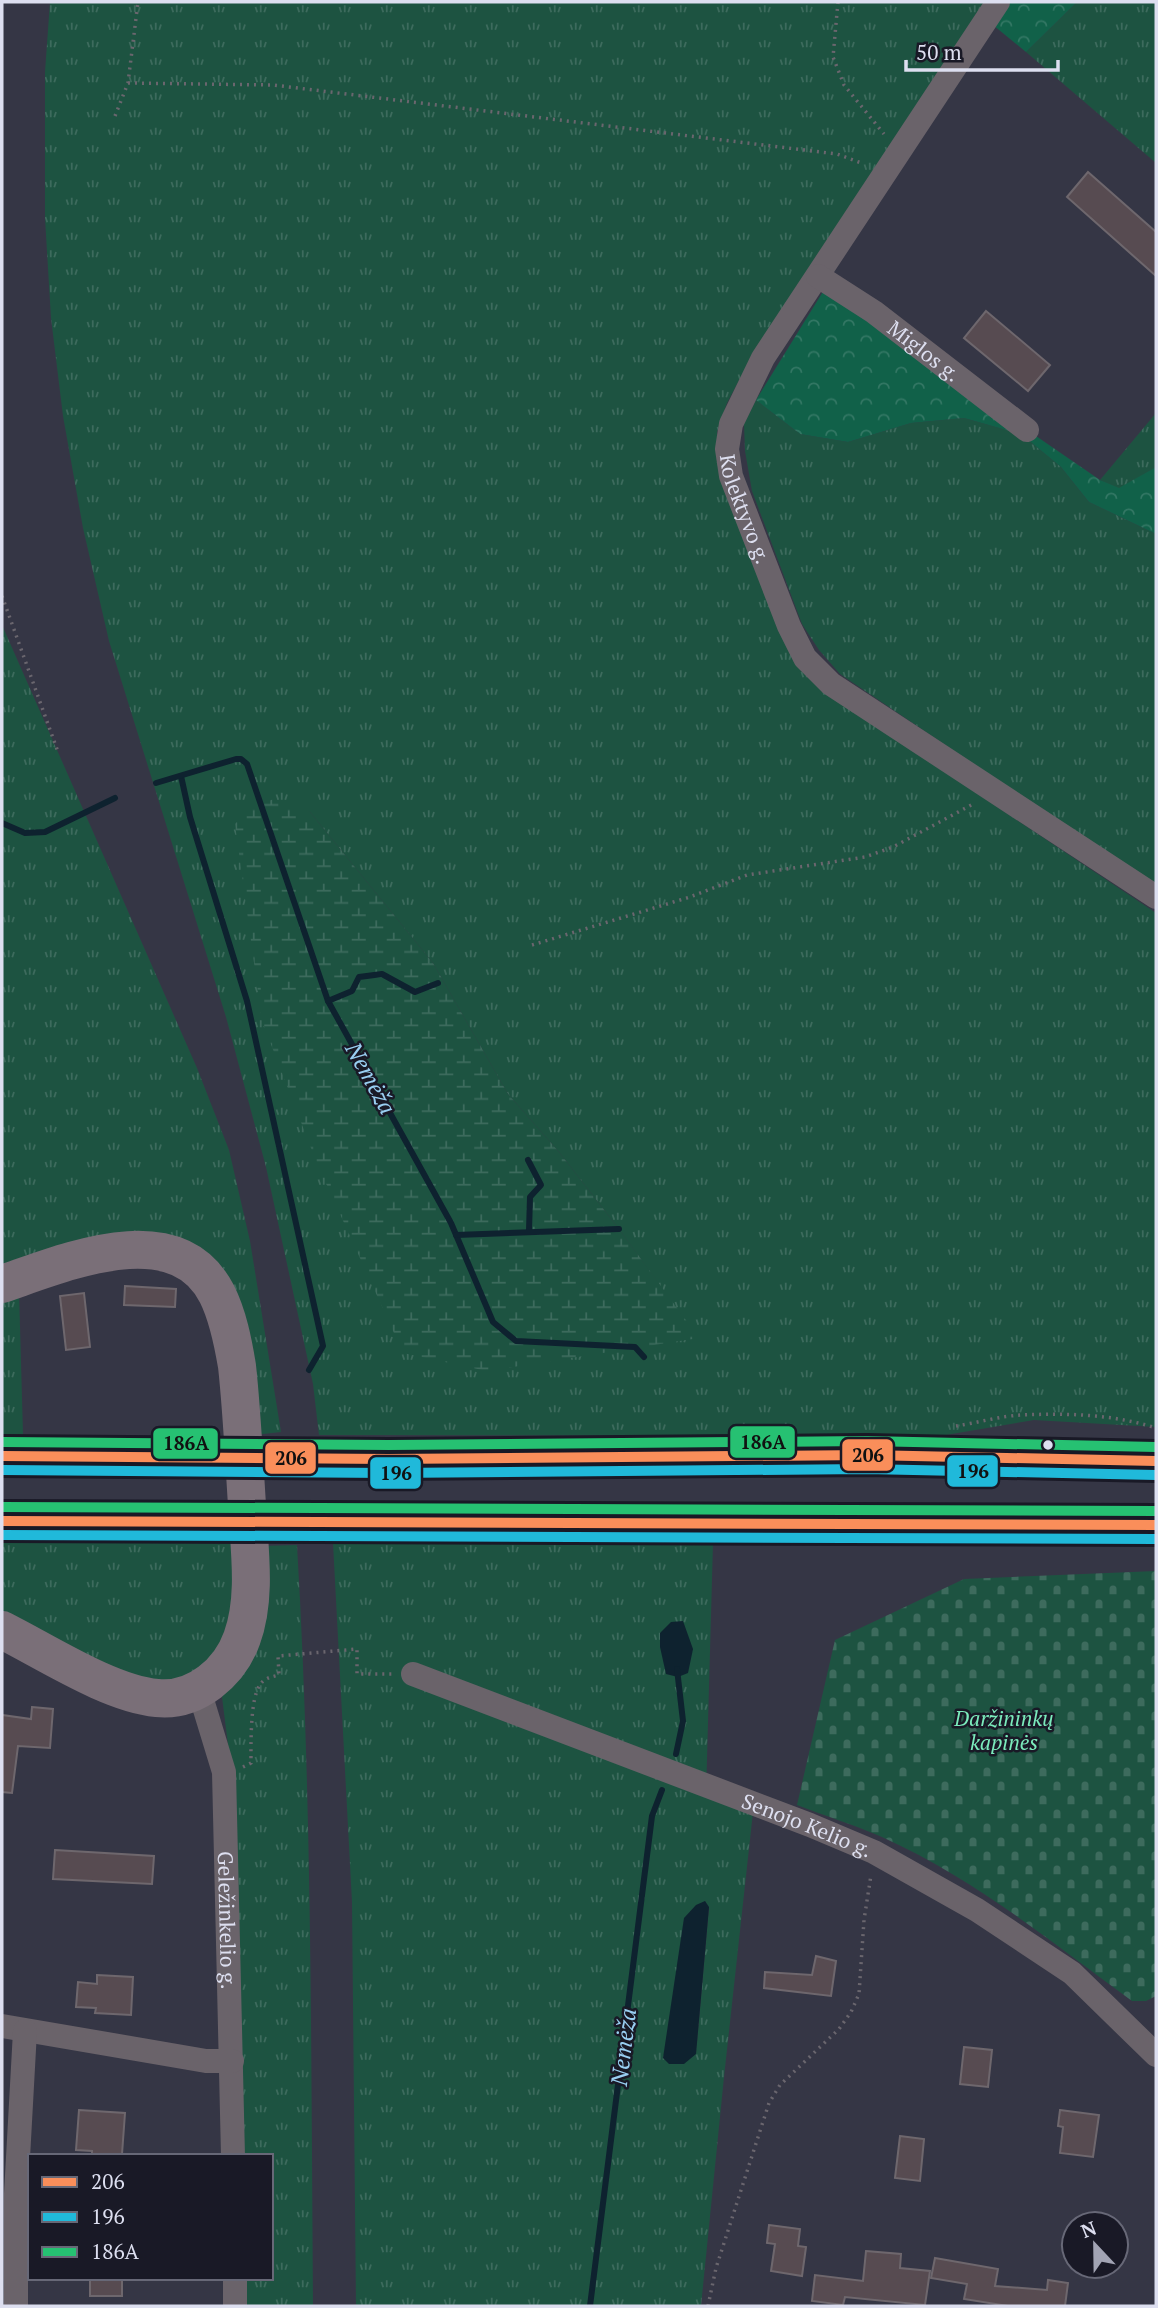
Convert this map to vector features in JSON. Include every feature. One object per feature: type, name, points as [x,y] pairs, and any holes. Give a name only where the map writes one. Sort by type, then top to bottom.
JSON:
[{"type":"highway","points":[[2,1284],[105,1251],[138,1249],[165,1253],[186,1262],[204,1275],[217,1294],[232,1338],[241,1400],[250,1564],[249,1609],[243,1637],[234,1656],[219,1676],[199,1690],[181,1696],[160,1699],[134,1695],[2,1630]]},
{"type":"highway","points":[[2,1456],[389,1458],[867,1455],[1156,1461]]},
{"type":"highway","points":[[2,1521],[1156,1525]]},
{"type":"street","name":"Kolektyvo g.","points":[[998,2],[764,358],[731,424],[727,449],[731,476],[789,626],[805,658],[831,684],[1156,897]]},
{"type":"street","name":"Miglos g.","points":[[818,275],[874,312],[1027,430]]},
{"type":"street","name":"Senojo Kelio g.","points":[[413,1674],[810,1825],[874,1852],[977,1910],[1072,1973],[1156,2055]]},
{"type":"street","name":"Geležinkelio g.","points":[[199,1690],[225,1772],[233,2154]]},
{"type":"street","points":[[16,2306],[13,2028],[206,2062],[232,2061]]},
{"type":"street","points":[[235,2280],[235,2306]]},
{"type":"path","points":[[115,116],[128,83],[138,2]]},
{"type":"path","points":[[838,2],[833,57],[844,85],[900,151]]},
{"type":"path","points":[[128,83],[273,85],[837,154],[867,164],[881,178]]},
{"type":"path","points":[[2,596],[58,752]]},
{"type":"path","points":[[532,945],[690,897],[747,876],[865,857],[942,822],[995,791]]},
{"type":"path","points":[[225,1772],[251,1763],[256,1694],[259,1685],[267,1678],[279,1675],[278,1656],[357,1649],[357,1674],[413,1674]]},
{"type":"path","points":[[708,2306],[716,2268],[769,2104],[780,2085],[839,2029],[859,1994],[864,1920],[874,1852]]},
{"type":"green space","points":[[50,2],[986,2],[751,358],[727,403],[717,432],[718,466],[836,699],[1156,913],[1156,1427],[1034,1420],[940,1436],[319,1435],[313,1384],[266,1167],[226,1017],[109,641],[83,528],[63,416],[51,318],[45,218],[45,72]],"holes":[[[246,809],[310,812],[433,963],[508,1094],[559,1152],[619,1229],[698,1338]]]},
{"type":"green space","points":[[1008,2],[1077,2],[1026,52],[993,25]]},
{"type":"green space","points":[[1077,2],[1156,2],[1156,163],[1026,52]]},
{"type":"green space","points":[[824,290],[1100,480],[1119,488],[1156,467],[1156,534],[1089,502],[1061,467],[1021,434],[964,418],[911,423],[848,442],[800,434],[756,400]]},
{"type":"green space","points":[[756,400],[800,434],[848,442],[911,423],[964,418],[1021,434],[1061,467],[1089,502],[1156,534],[1156,887],[840,674],[819,650],[802,624],[752,491],[745,451],[744,424]]},
{"type":"green space","points":[[1156,413],[1156,467],[1119,489],[1100,480]]},
{"type":"green space","points":[[2,625],[197,1068],[229,1150],[250,1241],[281,1432],[254,1435],[201,1258],[2,1267]]},
{"type":"green space","points":[[274,799],[310,812],[433,963],[508,1094],[559,1152],[699,1338],[487,1371],[403,1353],[316,1161],[262,1021],[235,824],[246,809]]},
{"type":"green space","points":[[19,1291],[23,1434],[2,1434],[2,1297]]},
{"type":"green space","points":[[239,1541],[233,1627],[196,1677],[147,1685],[2,1617],[2,1542]]},
{"type":"green space","points":[[333,1543],[713,1543],[706,1795],[753,1812],[701,2306],[356,2306],[352,1902]],"holes":[[[705,1901],[709,1908],[696,2054]]]},
{"type":"green space","points":[[297,1545],[308,1830],[313,2306],[245,2306],[245,2280],[273,2280],[273,2154],[242,2154],[233,1784],[222,1697],[242,1668],[260,1546]]},
{"type":"green space","name":"Daržininkų kapinės","points":[[1156,1571],[1156,1996],[1146,2001],[1132,2001],[1011,1912],[916,1853],[861,1828],[797,1805],[835,1640],[964,1579]]},
{"type":"water","points":[[683,1621],[693,1649],[688,1673],[678,1677],[666,1674],[660,1633],[671,1622]]},
{"type":"water","points":[[705,1901],[709,1907],[696,2054],[684,2064],[669,2064],[663,2058],[684,1918],[696,1905]]},
{"type":"building","points":[[1088,172],[1156,232],[1156,276],[1067,197]]},
{"type":"building","points":[[986,311],[1050,365],[1028,391],[964,338]]},
{"type":"building","points":[[125,1286],[176,1289],[175,1307],[124,1305]]},
{"type":"building","points":[[84,1293],[90,1347],[66,1350],[60,1296]]},
{"type":"building","points":[[32,1707],[53,1709],[50,1748],[18,1746],[12,1793],[2,1792],[2,1715],[31,1719]]},
{"type":"building","points":[[55,1850],[154,1856],[152,1884],[53,1879]]},
{"type":"building","points":[[816,1956],[836,1961],[831,1996],[764,1988],[765,1972],[812,1975]]},
{"type":"building","points":[[97,1975],[133,1977],[131,2015],[95,2013],[96,2008],[76,2007],[78,1982],[97,1984]]},
{"type":"building","points":[[964,2047],[992,2050],[988,2087],[960,2084]]},
{"type":"building","points":[[79,2110],[125,2113],[122,2154],[92,2154],[92,2151],[76,2150]]},
{"type":"building","points":[[1060,2110],[1099,2115],[1093,2157],[1060,2153],[1063,2127],[1058,2126]]},
{"type":"building","points":[[900,2136],[924,2139],[920,2181],[895,2178]]},
{"type":"building","points":[[769,2225],[800,2229],[798,2246],[806,2247],[802,2276],[771,2271],[775,2244],[767,2243]]},
{"type":"building","points":[[866,2251],[901,2254],[900,2268],[930,2271],[925,2305],[845,2297],[843,2305],[812,2301],[815,2275],[863,2281]]},
{"type":"building","points":[[935,2258],[998,2269],[995,2286],[1047,2290],[1048,2280],[1068,2283],[1065,2306],[1008,2306],[964,2299],[967,2284],[931,2278]]},
{"type":"building","points":[[90,2280],[122,2280],[122,2296],[90,2296]]},
{"type":"waterway","name":"Nemėža","points":[[156,783],[236,759],[247,764],[328,1001],[451,1223],[493,1322],[516,1341],[635,1347],[644,1357]]},
{"type":"waterway","points":[[181,776],[190,817],[247,1001],[323,1346],[309,1370]]},
{"type":"waterway","name":"Nemėža","points":[[2,823],[25,833],[45,832],[115,798]]},
{"type":"waterway","points":[[328,1001],[352,991],[359,977],[382,974],[415,992],[438,983]]},
{"type":"waterway","points":[[528,1160],[541,1185],[530,1197],[529,1231]]},
{"type":"waterway","points":[[456,1235],[619,1229]]},
{"type":"waterway","name":"Nemėža","points":[[676,1754],[683,1721],[677,1669]]},
{"type":"waterway","name":"Nemėža","points":[[590,2306],[652,1816],[662,1790]]},
{"type":"transit line","name":"186A","points":[[2,1442],[389,1445],[867,1441],[1156,1447]]},
{"type":"transit line","name":"206","points":[[2,1456],[389,1459],[867,1455],[1156,1461]]},
{"type":"transit line","name":"196","points":[[2,1470],[389,1473],[867,1469],[1156,1475]]},
{"type":"transit line","name":"186A","points":[[2,1507],[1156,1511]]},
{"type":"transit line","name":"206","points":[[2,1521],[1156,1525]]},
{"type":"transit line","name":"196","points":[[2,1535],[1156,1539]]}]
